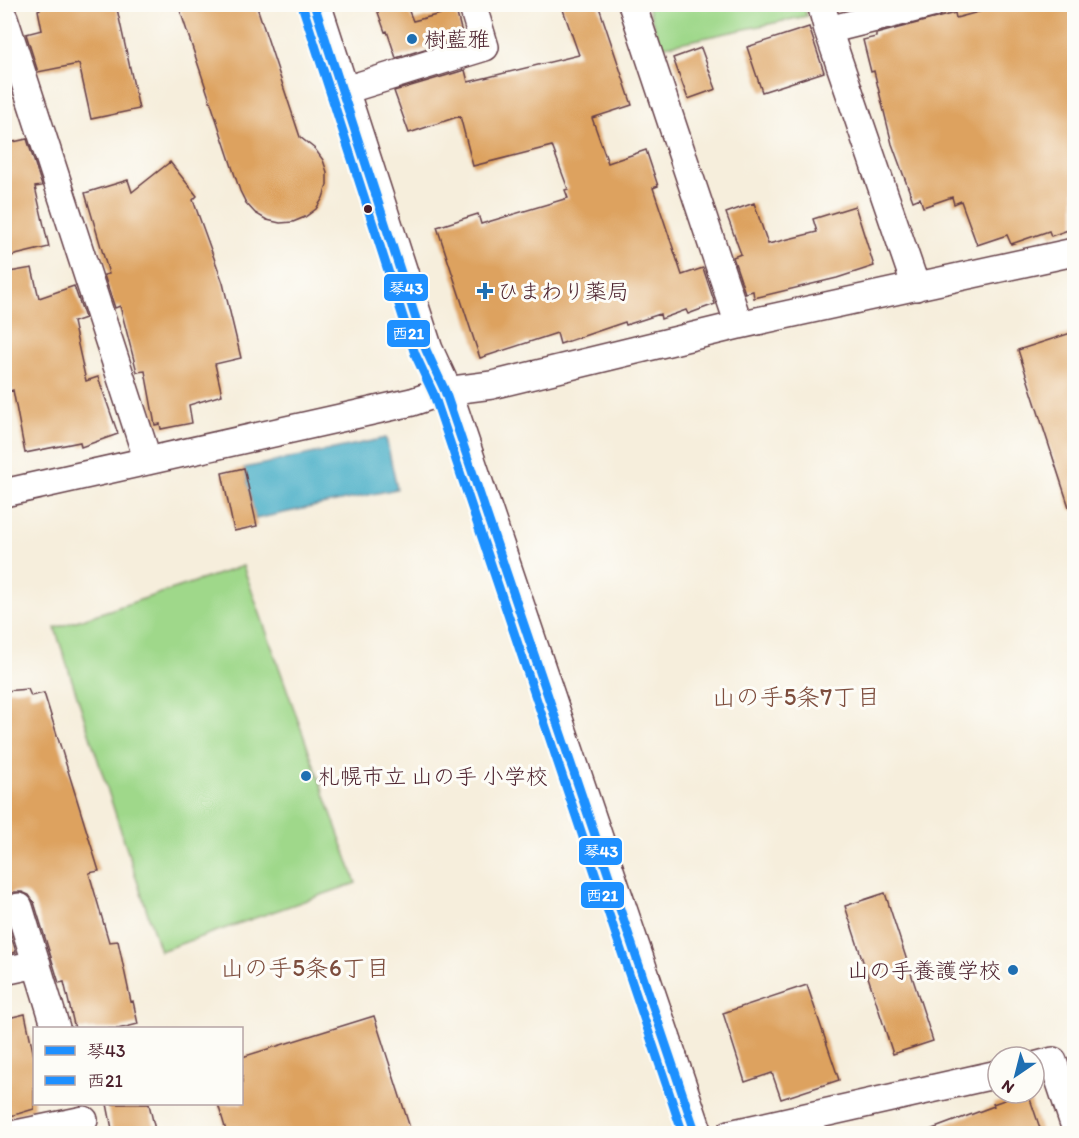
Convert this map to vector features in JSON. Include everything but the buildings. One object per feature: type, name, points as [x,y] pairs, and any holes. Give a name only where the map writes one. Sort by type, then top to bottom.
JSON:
[{"type":"main road","points":[[314,4],[426,350],[445,391],[696,1134]]},
{"type":"street","points":[[342,90],[485,47],[472,4]]},
{"type":"street","points":[[632,4],[739,325]]},
{"type":"street","points":[[821,4],[916,287]]},
{"type":"street","points":[[828,30],[932,4]]},
{"type":"street","points":[[4,18],[148,461]]},
{"type":"street","points":[[4,493],[412,402],[445,391],[492,385],[739,325],[1074,252]]},
{"type":"street","points":[[19,907],[55,1027]]},
{"type":"street","points":[[4,971],[37,964]]},
{"type":"street","points":[[1046,1063],[1053,1061],[1074,1124]]},
{"type":"street","points":[[730,1134],[986,1077]]},
{"type":"street","points":[[16,1134],[84,1119]]},
{"type":"green space","points":[[647,5],[803,5],[807,16],[661,47]]},
{"type":"green space","points":[[243,566],[356,883],[160,951],[55,628]]},
{"type":"water","points":[[386,438],[397,489],[255,519],[244,468]]},
{"type":"transit line","name":"琴43","points":[[314,4],[426,350],[445,391],[696,1134]]},
{"type":"transit line","name":"西21","points":[[303,8],[415,354],[434,395],[683,1134]]},
{"type":"place","name":"樹藍雅","points":[[412,39]]},
{"type":"place","name":"ひまわり薬局","points":[[485,291]]},
{"type":"place","name":"札幌市立 山の手 小学校","points":[[306,776]]},
{"type":"place","name":"山の手養護学校","points":[[1013,970]]},
{"type":"district","name":"山の手5条7丁目","points":[[796,696]]},
{"type":"district","name":"山の手5条6丁目","points":[[305,967]]}]
